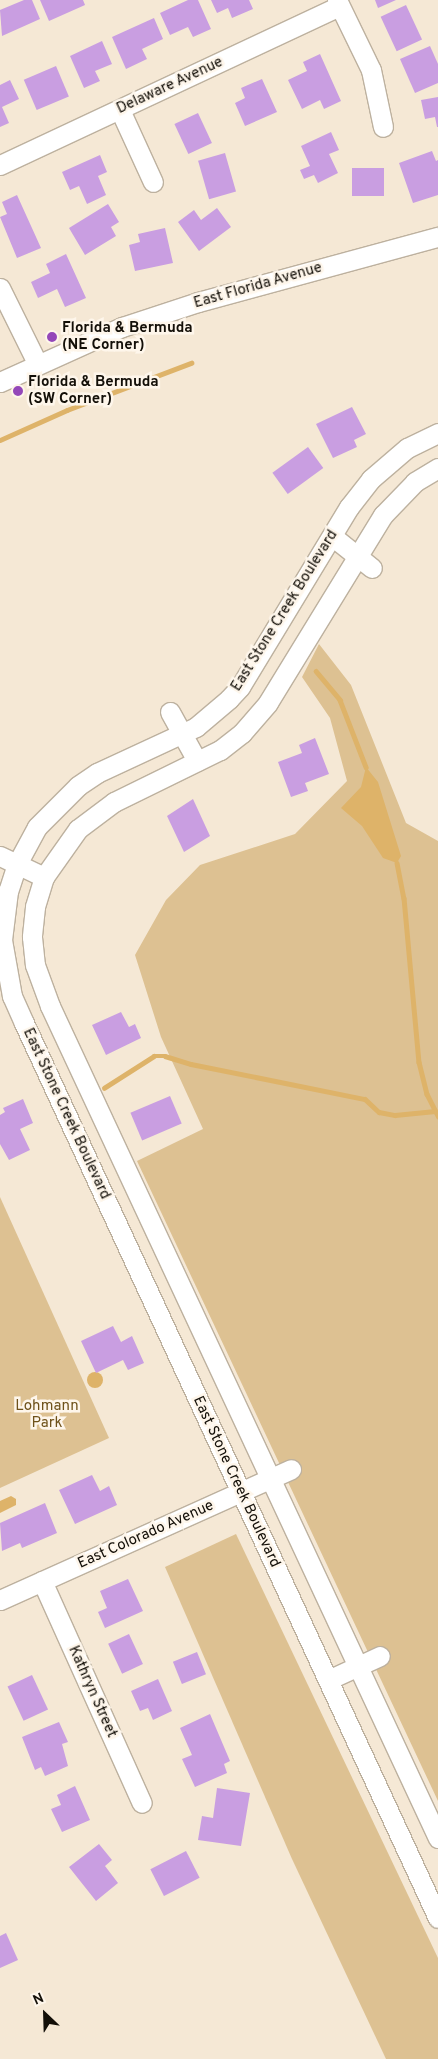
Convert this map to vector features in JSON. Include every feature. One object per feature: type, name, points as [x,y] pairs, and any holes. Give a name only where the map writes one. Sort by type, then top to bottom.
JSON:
[{"type":"street","name":"Delaware Avenue","points":[[0,165],[120,110],[339,3]]},
{"type":"street","points":[[339,3],[370,70],[383,127]]},
{"type":"street","points":[[120,110],[153,182]]},
{"type":"street","name":"East Florida Avenue","points":[[0,382],[37,363],[122,327],[198,302],[438,237]]},
{"type":"street","points":[[0,288],[37,363]]},
{"type":"street","name":"East Stone Creek Boulevard","points":[[438,433],[387,463],[349,507],[240,687],[213,715],[182,735],[97,773],[78,786],[37,827],[17,864],[4,910],[5,966],[12,996],[438,1918]]},
{"type":"street","name":"East Stone Creek Boulevard","points":[[438,468],[400,494],[357,556],[257,717],[220,750],[95,814],[62,848],[44,877],[33,921],[35,966],[81,1072],[438,1838]]},
{"type":"street","points":[[332,536],[372,568]]},
{"type":"street","points":[[170,712],[197,761]]},
{"type":"street","points":[[0,856],[44,877]]},
{"type":"street","points":[[53,1085],[81,1072]]},
{"type":"street","name":"East Colorado Avenue","points":[[0,1600],[291,1469]]},
{"type":"street","name":"Kathryn Street","points":[[42,1581],[142,1802]]},
{"type":"street","points":[[328,1680],[380,1656]]},
{"type":"green space","points":[[319,644],[351,685],[406,823],[438,841],[438,1801],[137,1161],[203,1129],[161,1037],[135,955],[166,900],[200,865],[295,834],[347,781],[330,718],[302,677]]},
{"type":"green space","name":"Lohmann Park","points":[[0,1197],[109,1438],[0,1488]]},
{"type":"green space","points":[[236,1534],[438,1958],[438,2059],[386,2059],[292,1859],[165,1567]]},
{"type":"shaded area","points":[[366,767],[378,782],[401,856],[397,863],[383,858],[362,826],[341,808],[361,787]]},
{"type":"shaded area","points":[[92,1372],[98,1372],[103,1377],[101,1386],[92,1388],[87,1383],[87,1377]]},
{"type":"shaded area","points":[[11,1496],[16,1499],[16,1505],[0,1513],[0,1501]]},
{"type":"building","points":[[24,0],[32,0],[40,19],[2,36],[0,10]]},
{"type":"building","points":[[40,0],[83,0],[85,5],[49,21]]},
{"type":"building","points":[[188,0],[198,0],[211,29],[193,37],[188,27],[170,35],[160,13]]},
{"type":"building","points":[[211,0],[249,0],[253,9],[232,18],[228,8],[217,13]]},
{"type":"building","points":[[375,0],[396,0],[378,8]]},
{"type":"building","points":[[406,5],[422,39],[397,51],[381,17]]},
{"type":"building","points":[[154,18],[163,39],[142,49],[147,59],[126,69],[112,37]]},
{"type":"building","points":[[102,41],[112,64],[95,71],[100,81],[84,88],[70,56]]},
{"type":"building","points":[[430,46],[438,64],[438,83],[415,93],[400,59]]},
{"type":"building","points":[[320,54],[341,101],[324,109],[320,100],[302,109],[288,80],[307,71],[303,62]]},
{"type":"building","points":[[56,66],[69,96],[37,110],[24,80]]},
{"type":"building","points":[[262,79],[277,112],[245,126],[235,103],[245,98],[241,88]]},
{"type":"building","points":[[10,80],[19,99],[2,107],[9,123],[0,127],[0,85]]},
{"type":"building","points":[[438,97],[437,127],[435,117],[425,119],[421,100]]},
{"type":"building","points":[[198,113],[212,143],[188,154],[174,124]]},
{"type":"building","points":[[331,132],[339,150],[329,154],[338,173],[318,183],[314,175],[304,179],[300,170],[310,166],[301,146]]},
{"type":"building","points":[[432,151],[436,161],[438,160],[438,195],[413,203],[399,163]]},
{"type":"building","points":[[225,153],[236,191],[209,199],[198,161]]},
{"type":"building","points":[[100,155],[107,172],[98,176],[106,195],[87,204],[79,186],[70,190],[62,172]]},
{"type":"building","points":[[352,168],[384,168],[384,196],[352,196]]},
{"type":"building","points":[[17,195],[41,248],[17,258],[0,217],[7,214],[2,202]]},
{"type":"building","points":[[108,204],[119,222],[111,227],[116,236],[85,255],[69,228]]},
{"type":"building","points":[[217,208],[231,227],[199,251],[178,222],[194,210],[201,220]]},
{"type":"building","points":[[165,228],[173,263],[135,271],[129,245],[140,242],[138,234]]},
{"type":"building","points":[[66,254],[86,298],[65,307],[57,289],[38,298],[31,282],[50,273],[46,264]]},
{"type":"building","points":[[352,407],[366,434],[354,440],[357,447],[333,458],[316,424]]},
{"type":"building","points":[[308,447],[323,468],[288,494],[272,473]]},
{"type":"building","points":[[315,738],[329,774],[305,783],[308,791],[291,797],[278,762],[302,753],[299,745]]},
{"type":"building","points":[[193,799],[210,836],[184,852],[167,816]]},
{"type":"building","points":[[121,1012],[129,1027],[135,1024],[141,1038],[106,1055],[92,1025]]},
{"type":"building","points":[[170,1096],[182,1124],[142,1140],[130,1113]]},
{"type":"building","points":[[23,1099],[33,1123],[20,1129],[30,1150],[9,1160],[0,1144],[0,1115],[5,1112],[3,1108]]},
{"type":"building","points":[[113,1326],[121,1342],[132,1336],[144,1363],[128,1370],[123,1360],[96,1373],[81,1341]]},
{"type":"building","points":[[92,1475],[100,1491],[109,1486],[117,1505],[75,1524],[59,1490]]},
{"type":"building","points":[[45,1503],[57,1533],[22,1548],[20,1543],[2,1551],[0,1523]]},
{"type":"building","points":[[128,1579],[143,1611],[105,1628],[98,1612],[107,1608],[100,1591]]},
{"type":"building","points":[[129,1634],[143,1664],[122,1674],[108,1644]]},
{"type":"building","points":[[197,1652],[206,1674],[182,1684],[173,1662]]},
{"type":"building","points":[[32,1675],[48,1709],[24,1721],[8,1686]]},
{"type":"building","points":[[158,1679],[172,1711],[153,1720],[148,1708],[140,1711],[131,1691]]},
{"type":"building","points":[[210,1714],[230,1761],[224,1764],[227,1773],[195,1787],[182,1759],[192,1755],[180,1728]]},
{"type":"building","points":[[59,1722],[68,1742],[62,1744],[68,1766],[45,1776],[41,1767],[35,1770],[22,1737]]},
{"type":"building","points":[[75,1786],[90,1820],[62,1832],[51,1809],[61,1805],[57,1795]]},
{"type":"building","points":[[217,1788],[250,1793],[241,1846],[198,1840],[202,1816],[213,1818]]},
{"type":"building","points":[[99,1844],[112,1860],[105,1866],[118,1883],[96,1901],[69,1867]]},
{"type":"building","points":[[186,1851],[200,1878],[164,1896],[150,1869]]},
{"type":"building","points":[[6,1933],[18,1960],[0,1968],[0,1936]]},
{"type":"waterway","points":[[0,440],[67,410],[191,363]]},
{"type":"waterway","points":[[316,671],[340,700],[366,767]]},
{"type":"waterway","points":[[397,863],[404,898],[419,1062],[427,1094],[438,1116]]},
{"type":"waterway","points":[[104,1088],[154,1056],[165,1056],[191,1064],[365,1099],[379,1112],[395,1115],[435,1111]]},
{"type":"place","name":"Florida & Bermuda (NE Corner)","points":[[52,337]]},
{"type":"place","name":"Florida & Bermuda (SW Corner)","points":[[18,391]]}]
